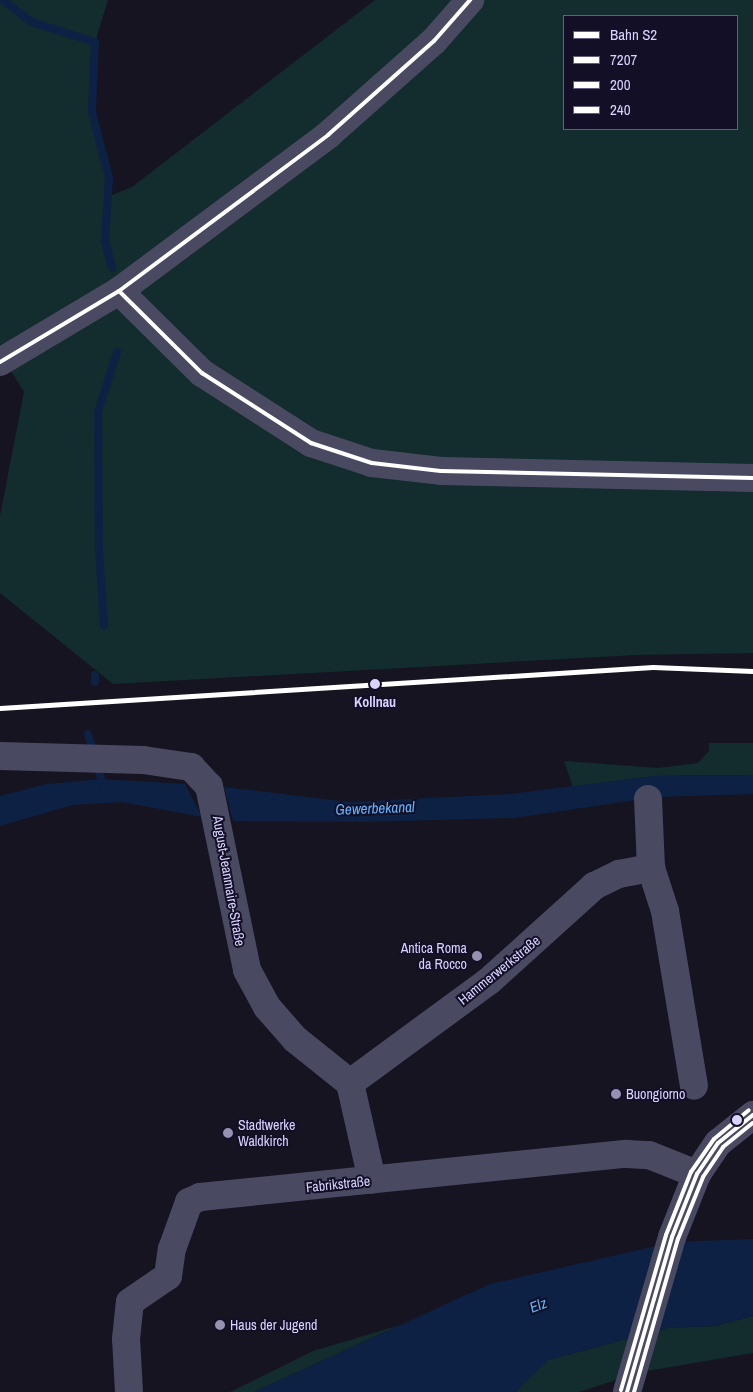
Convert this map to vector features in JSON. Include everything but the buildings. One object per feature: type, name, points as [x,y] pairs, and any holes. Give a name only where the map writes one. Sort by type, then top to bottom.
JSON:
[{"type":"street","points":[[0,362],[119,290],[328,135],[434,41],[470,0]]},
{"type":"street","points":[[119,290],[202,373],[311,443],[372,463],[441,471],[753,478]]},
{"type":"street","name":"August-Jeanmaire-Straße","points":[[0,756],[152,761],[191,767],[209,786],[220,819],[234,921],[247,970],[267,1007],[295,1040],[350,1083]]},
{"type":"street","points":[[648,799],[651,868],[665,911],[694,1086]]},
{"type":"street","name":"Hammerwerkstraße","points":[[350,1083],[489,981],[594,886],[619,874],[651,868]]},
{"type":"street","points":[[350,1083],[372,1180]]},
{"type":"street","points":[[627,1392],[672,1237],[697,1174],[718,1143],[753,1115]]},
{"type":"street","name":"Fabrikstraße","points":[[129,1392],[126,1338],[130,1302],[168,1276],[172,1249],[189,1202],[200,1197],[627,1154],[649,1154],[697,1174]]},
{"type":"green space","points":[[0,0],[108,0],[95,42],[92,112],[109,178],[107,197],[132,187],[375,0],[753,0],[753,653],[636,655],[113,684],[0,593],[0,516],[24,392],[4,360],[0,362]]},
{"type":"green space","points":[[709,743],[753,743],[753,775],[654,776],[573,787],[564,761],[658,768],[698,763],[709,751]]},
{"type":"green space","points":[[753,1316],[753,1353],[641,1372],[579,1392],[515,1392],[548,1360],[668,1328],[715,1326]]},
{"type":"green space","points":[[400,1325],[254,1392],[230,1392],[313,1351]]},
{"type":"water","name":"Gewerbekanal","points":[[753,775],[753,794],[657,797],[514,818],[362,822],[233,821],[224,787],[349,802],[510,794],[654,776]]},
{"type":"water","points":[[103,779],[185,784],[202,817],[122,802],[72,805],[0,826],[0,796],[47,784]]},
{"type":"water","name":"Elz","points":[[753,1239],[753,1316],[715,1326],[668,1328],[548,1360],[515,1392],[254,1392],[490,1284],[674,1242]]},
{"type":"waterway","points":[[3,0],[31,22],[95,42],[92,112],[109,178],[105,241],[112,268]]},
{"type":"waterway","points":[[104,625],[99,549],[98,412],[117,352]]},
{"type":"waterway","points":[[95,675],[95,682]]},
{"type":"waterway","points":[[88,734],[94,753]]},
{"type":"waterway","points":[[98,764],[103,789]]},
{"type":"rail line","name":"S2","points":[[0,708],[653,667],[753,671]]},
{"type":"transit line","name":"7207","points":[[0,362],[119,291],[328,135],[434,41],[470,0]]},
{"type":"transit line","name":"7207","points":[[119,291],[202,373],[311,443],[372,463],[441,471],[753,478]]},
{"type":"transit line","name":"240","points":[[621,1390],[666,1235],[691,1172],[714,1139],[749,1110]]},
{"type":"transit line","name":"7207","points":[[627,1392],[672,1237],[697,1174],[718,1143],[753,1115]]},
{"type":"transit line","name":"200","points":[[634,1392],[678,1239],[703,1177],[723,1147],[753,1123]]},
{"type":"place","name":"Kollnau","points":[[375,684]]},
{"type":"place","name":"Antica Roma da Rocco","points":[[477,956]]},
{"type":"place","name":"Buongiorno","points":[[616,1094]]},
{"type":"place","name":"Stadtwerke Waldkirch","points":[[228,1133]]},
{"type":"place","name":"Haus der Jugend","points":[[220,1325]]}]
